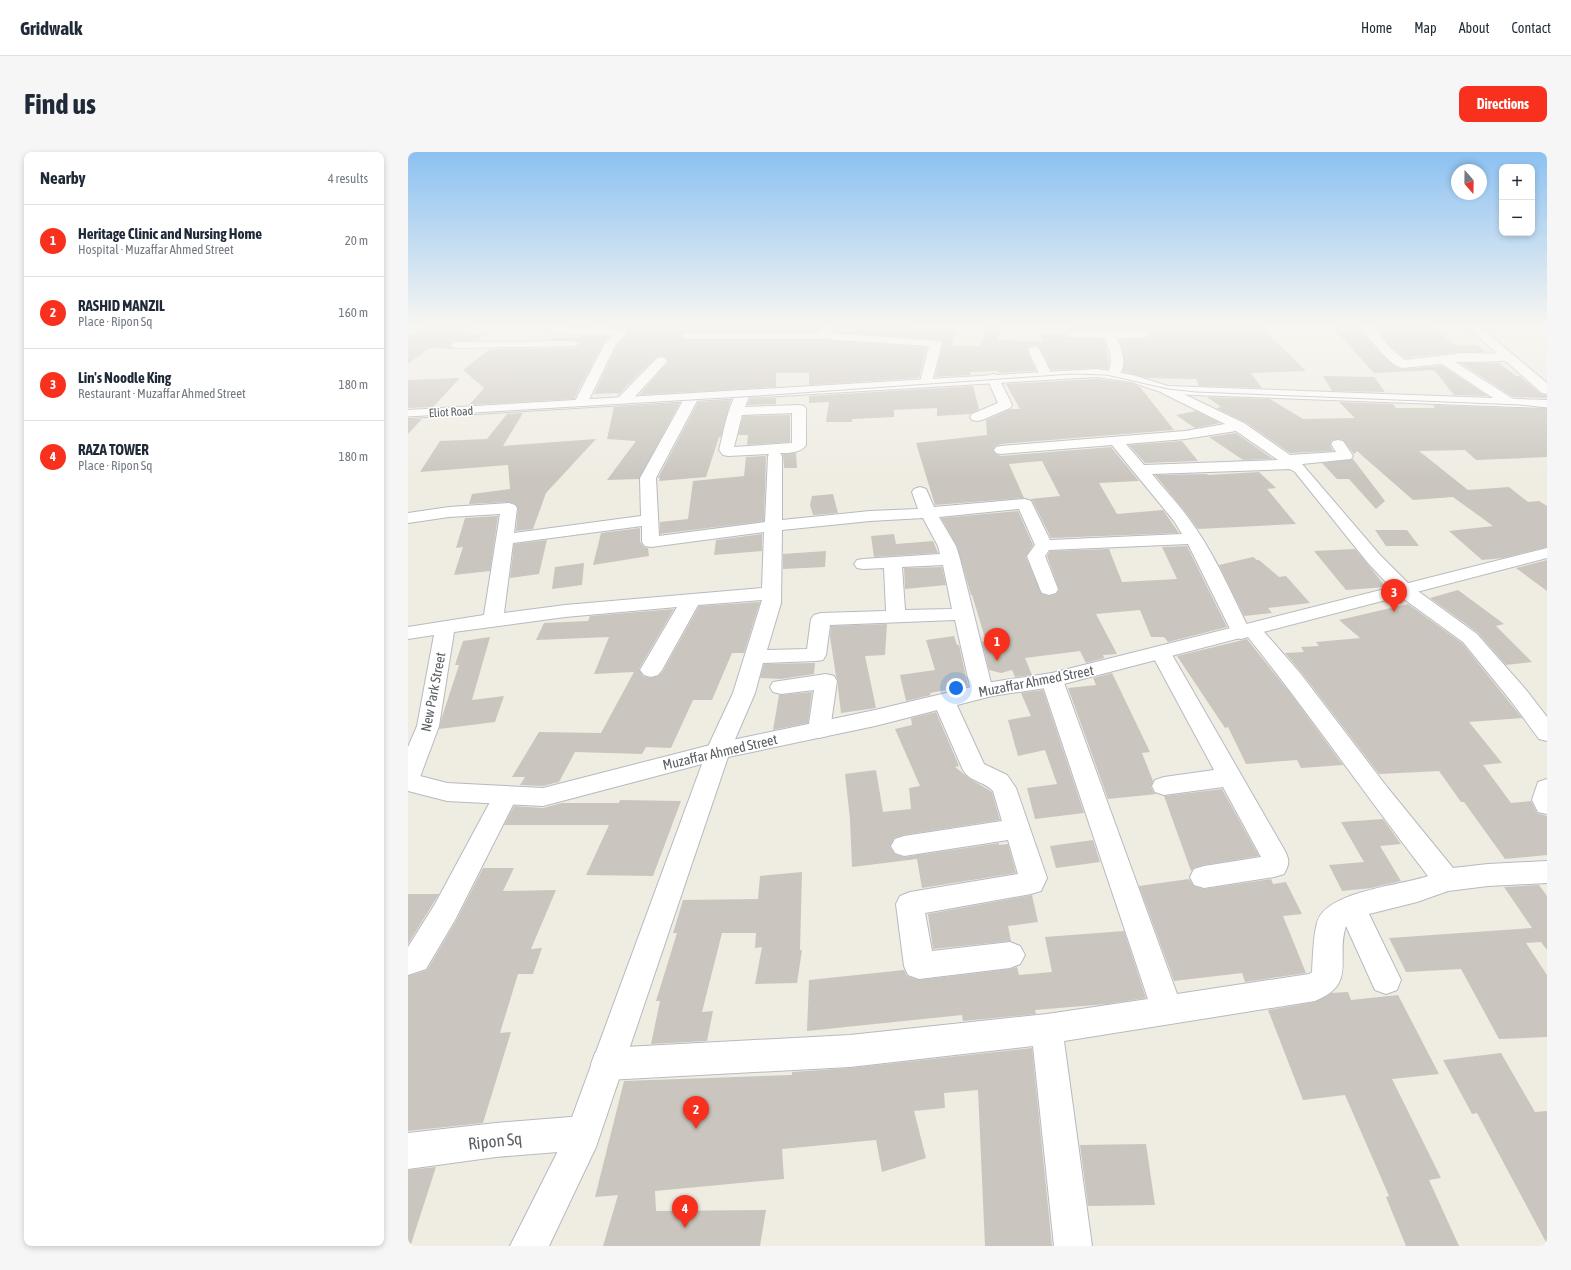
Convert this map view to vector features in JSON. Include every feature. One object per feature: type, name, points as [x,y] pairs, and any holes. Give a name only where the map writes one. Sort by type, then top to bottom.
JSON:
[{"type":"street","points":[[581,403],[594,377]]},
{"type":"street","points":[[623,401],[646,377]]},
{"type":"street","points":[[926,382],[927,377]]},
{"type":"street","name":"Eliot Road","points":[[408,414],[1010,377]]},
{"type":"street","name":"Eliot Road","points":[[1123,377],[1167,390],[1547,404]]},
{"type":"street","points":[[1470,377],[1510,403]]},
{"type":"street","points":[[1532,377],[1547,390]]},
{"type":"street","points":[[977,417],[1005,405],[993,378]]},
{"type":"street","points":[[1167,390],[1238,426],[1300,468],[1374,559],[1404,590],[1470,638],[1519,696],[1547,733]]},
{"type":"street","points":[[736,411],[799,409],[800,445],[792,448],[728,452],[726,450],[736,411],[743,394]]},
{"type":"street","points":[[692,397],[648,478],[651,542],[774,526],[870,516],[928,513],[1025,504],[1044,545]]},
{"type":"street","points":[[1001,450],[1185,435],[1238,426]]},
{"type":"street","points":[[1114,440],[1181,519],[1194,539],[1246,631],[1292,678],[1378,793],[1447,880]]},
{"type":"street","points":[[1139,470],[1183,467],[1251,468],[1346,456],[1338,444]]},
{"type":"street","points":[[529,1246],[578,1147],[718,751],[744,693],[771,603],[775,456]]},
{"type":"street","points":[[920,492],[928,513],[947,546],[982,691]]},
{"type":"street","points":[[408,518],[449,512],[509,508],[493,620]]},
{"type":"street","points":[[504,539],[650,520]]},
{"type":"street","points":[[1044,545],[1194,539]]},
{"type":"street","points":[[1044,545],[1036,556],[1049,589]]},
{"type":"street","name":"Muzaffar Ahmed Street","points":[[408,777],[412,783],[447,792],[543,797],[718,751],[875,718],[982,691],[1052,680],[1547,554]]},
{"type":"street","points":[[863,564],[951,560]]},
{"type":"street","points":[[893,562],[896,616]]},
{"type":"street","points":[[408,633],[565,611],[772,592]]},
{"type":"street","points":[[651,670],[691,600]]},
{"type":"street","points":[[755,657],[816,655],[821,619],[964,614]]},
{"type":"street","name":"New Park Street","points":[[408,777],[428,726],[445,628]]},
{"type":"street","points":[[1161,653],[1276,859],[1274,866],[1204,877]]},
{"type":"street","points":[[1052,680],[1168,1011]]},
{"type":"street","points":[[781,687],[826,681],[819,730]]},
{"type":"street","points":[[944,700],[975,770],[998,781],[1004,788],[1033,878],[1031,882],[910,904],[919,966],[1010,955]]},
{"type":"street","points":[[1164,786],[1230,777]]},
{"type":"street","points":[[1547,788],[1544,800],[1547,805]]},
{"type":"street","points":[[408,962],[416,960],[445,912],[506,795]]},
{"type":"street","points":[[904,846],[1018,829]]},
{"type":"street","points":[[607,1064],[850,1050],[1047,1029],[1315,987],[1326,979],[1331,924],[1339,914],[1351,907],[1417,891],[1447,880],[1547,872]]},
{"type":"street","points":[[1351,907],[1386,980]]},
{"type":"street","points":[[1047,1029],[1073,1246]]},
{"type":"street","name":"Ripon Sq","points":[[408,1152],[496,1140],[583,1133]]},
{"type":"building","points":[[471,377],[586,377],[574,399],[469,405],[484,388]]},
{"type":"building","points":[[602,377],[636,377],[617,396],[618,393],[594,394]]},
{"type":"building","points":[[655,377],[776,377],[776,387],[639,395]]},
{"type":"building","points":[[809,377],[919,377],[919,378],[809,385]]},
{"type":"building","points":[[1142,377],[1254,377],[1262,388],[1199,386],[1196,379]]},
{"type":"building","points":[[1324,377],[1374,377],[1385,392],[1332,391]]},
{"type":"building","points":[[1440,377],[1459,377],[1488,396],[1454,395]]},
{"type":"building","points":[[1482,377],[1521,377],[1541,394],[1547,395],[1547,398],[1513,397]]},
{"type":"building","points":[[460,378],[433,407],[408,408],[408,380]]},
{"type":"building","points":[[1097,379],[1131,383],[1140,387],[1174,430],[1001,444],[995,446],[993,451],[1001,456],[1111,447],[1139,481],[1099,483],[1117,514],[1163,510],[1179,533],[1051,538],[1032,500],[1030,499],[1060,496],[1042,461],[1009,464],[1024,498],[935,505],[916,443],[987,435],[986,420],[1011,409],[1020,409],[1006,384]]},
{"type":"building","points":[[973,386],[979,409],[970,414],[937,416],[937,408],[894,410],[894,417],[852,419],[852,422],[826,422],[829,402],[809,403],[809,396]]},
{"type":"building","points":[[1207,397],[1270,399],[1303,419],[1355,418],[1339,402],[1393,404],[1396,408],[1435,408],[1433,405],[1547,409],[1547,457],[1476,460],[1465,450],[1419,451],[1468,490],[1509,487],[1528,502],[1539,501],[1547,506],[1547,547],[1503,558],[1482,560],[1449,531],[1493,526],[1453,497],[1413,500],[1357,451],[1354,454],[1343,440],[1332,440],[1330,445],[1333,451],[1290,453],[1245,422],[1216,408],[1221,407]]},
{"type":"building","points":[[776,398],[776,404],[747,405],[750,399]]},
{"type":"building","points":[[731,400],[721,437],[719,437],[706,477],[659,481],[660,478],[658,478],[698,402]]},
{"type":"building","points":[[680,403],[639,479],[607,480],[636,441],[607,439],[614,407]]},
{"type":"building","points":[[1196,411],[1220,423],[1195,428],[1176,415]]},
{"type":"building","points":[[523,413],[503,446],[596,439],[546,493],[533,529],[516,531],[518,508],[515,504],[509,502],[469,504],[472,494],[510,489],[508,465],[420,472],[440,441],[487,439],[507,414]]},
{"type":"building","points":[[790,415],[790,442],[747,445],[748,435],[738,435],[743,416]]},
{"type":"building","points":[[408,419],[422,419],[408,434]]},
{"type":"building","points":[[1236,433],[1273,459],[1243,460],[1209,437]]},
{"type":"building","points":[[1182,441],[1198,461],[1145,463],[1129,445]]},
{"type":"building","points":[[796,453],[797,468],[784,468],[783,454]]},
{"type":"building","points":[[766,456],[764,521],[660,534],[660,522],[688,519],[693,481],[744,476],[746,457]]},
{"type":"building","points":[[1353,459],[1385,501],[1376,509],[1349,479],[1337,479],[1322,463]]},
{"type":"building","points":[[1259,472],[1276,488],[1267,489],[1296,524],[1198,529],[1155,475],[1208,475]]},
{"type":"building","points":[[833,494],[838,513],[813,515],[810,505],[812,496]]},
{"type":"building","points":[[1018,511],[1033,545],[1026,557],[1042,594],[1049,596],[1056,594],[1059,590],[1047,556],[1050,551],[1109,549],[1122,582],[1177,579],[1162,547],[1187,546],[1227,627],[1168,642],[1164,637],[1151,637],[1140,610],[1096,614],[1117,654],[1103,655],[1104,658],[1086,663],[1080,651],[1025,658],[1032,675],[1015,677],[1012,670],[1001,673],[989,670],[982,642],[986,641],[957,546],[941,518]]},
{"type":"building","points":[[498,516],[490,571],[454,575],[463,547],[456,548],[465,518]]},
{"type":"building","points":[[640,528],[640,542],[644,547],[648,548],[649,556],[593,565],[601,533]]},
{"type":"building","points":[[1375,530],[1407,530],[1419,546],[1386,546]]},
{"type":"building","points":[[762,534],[762,551],[714,555],[716,540]]},
{"type":"building","points":[[894,534],[896,544],[933,541],[938,553],[874,557],[871,536]]},
{"type":"building","points":[[547,540],[539,574],[510,578],[514,544]]},
{"type":"building","points":[[1355,549],[1386,587],[1346,590],[1314,551]]},
{"type":"building","points":[[826,551],[825,567],[783,569],[783,554]]},
{"type":"building","points":[[1253,557],[1259,560],[1279,577],[1286,576],[1310,603],[1268,608],[1272,613],[1244,616],[1219,565]]},
{"type":"building","points":[[1547,560],[1547,591],[1516,568]]},
{"type":"building","points":[[584,563],[582,585],[552,589],[555,567]]},
{"type":"building","points":[[942,567],[946,585],[905,589],[904,568]]},
{"type":"building","points":[[1458,590],[1504,624],[1496,626],[1532,662],[1506,665],[1478,633],[1430,598]]},
{"type":"building","points":[[760,602],[744,653],[732,653],[712,700],[693,700],[671,748],[646,747],[642,754],[575,752],[559,782],[543,786],[520,785],[525,777],[512,777],[539,732],[601,733],[634,672],[594,674],[609,637],[536,640],[544,623],[588,621],[590,616],[674,609],[639,669],[643,676],[651,678],[658,676],[663,671],[699,606]]},
{"type":"building","points":[[1408,604],[1462,643],[1522,718],[1469,722],[1502,763],[1483,765],[1511,803],[1531,801],[1537,813],[1547,816],[1547,855],[1505,859],[1464,802],[1461,802],[1439,771],[1379,774],[1285,653],[1304,652],[1301,647],[1319,646],[1316,642],[1360,638],[1339,620]]},
{"type":"building","points":[[887,624],[885,655],[865,656],[876,708],[841,713],[838,681],[830,637],[831,626]]},
{"type":"building","points":[[954,636],[957,645],[959,645],[968,686],[930,693],[931,695],[906,701],[900,675],[935,670],[926,640]]},
{"type":"building","points":[[490,637],[472,700],[504,696],[495,722],[439,729],[459,665],[455,665],[463,641]]},
{"type":"building","points":[[1247,639],[1293,697],[1343,765],[1301,768],[1297,760],[1246,764],[1228,727],[1225,728],[1177,656]]},
{"type":"building","points":[[815,663],[814,674],[781,679],[760,678],[764,664]]},
{"type":"building","points":[[1112,673],[1150,752],[1142,753],[1153,781],[1151,787],[1154,793],[1157,794],[1108,799],[1068,688],[1096,685],[1093,678]]},
{"type":"building","points":[[1043,690],[1084,813],[1035,819],[1027,788],[1057,784],[1045,750],[1018,756],[1008,720],[1031,716],[1021,693]]},
{"type":"building","points":[[812,692],[808,723],[773,730],[779,695]]},
{"type":"building","points":[[936,712],[959,766],[955,767],[969,778],[992,792],[1000,820],[904,835],[894,838],[890,847],[895,854],[904,857],[999,843],[999,845],[1008,844],[1016,873],[922,888],[917,859],[852,867],[850,819],[845,774],[876,770],[883,812],[911,809],[909,788],[920,786],[895,729],[912,725],[911,718]]},
{"type":"building","points":[[1222,789],[1259,856],[1204,865],[1194,868],[1191,871],[1164,796]]},
{"type":"building","points":[[620,800],[681,801],[653,876],[586,875],[609,825],[504,825],[514,806],[543,808],[562,803],[619,803]]},
{"type":"building","points":[[1383,819],[1401,844],[1380,846],[1401,881],[1371,888],[1342,891],[1329,865],[1364,862],[1341,822]]},
{"type":"building","points":[[1093,840],[1100,862],[1056,868],[1050,846]]},
{"type":"building","points":[[483,868],[514,868],[503,891],[556,890],[531,949],[542,948],[533,974],[518,974],[500,1033],[511,1032],[483,1123],[408,1131],[408,976],[427,970],[456,921]]},
{"type":"building","points":[[802,872],[800,950],[802,950],[797,983],[755,984],[762,947],[755,948],[756,933],[722,933],[702,1012],[713,1011],[707,1041],[651,1044],[660,1001],[656,1001],[677,933],[673,933],[683,900],[758,899],[760,876]]},
{"type":"building","points":[[1189,879],[1194,886],[1204,889],[1271,879],[1273,884],[1286,882],[1302,914],[1283,916],[1306,973],[1245,982],[1242,973],[1174,981],[1139,886]]},
{"type":"building","points":[[1539,885],[1547,896],[1547,950],[1541,942],[1526,943],[1547,975],[1547,1037],[1499,1039],[1461,969],[1406,972],[1389,938],[1532,928],[1504,887]]},
{"type":"building","points":[[408,894],[439,894],[408,944]]},
{"type":"building","points":[[1032,895],[1038,922],[1008,926],[1011,941],[933,949],[928,914]]},
{"type":"building","points":[[1124,931],[1146,998],[1107,1004],[1035,1010],[1036,1014],[963,1021],[962,1015],[807,1031],[809,980],[904,970],[907,976],[919,980],[1017,967],[1019,975],[1052,972],[1045,937]]},
{"type":"building","points":[[1348,992],[1351,1000],[1398,995],[1439,1074],[1392,1079],[1441,1178],[1429,1180],[1459,1246],[1406,1246],[1386,1197],[1389,1196],[1345,1095],[1303,1100],[1268,1010],[1315,1002],[1331,993]]},
{"type":"building","points":[[1032,1048],[1052,1246],[985,1246],[978,1090],[944,1093],[945,1108],[914,1111],[926,1158],[882,1172],[876,1140],[782,1149],[784,1179],[655,1191],[656,1211],[766,1210],[760,1246],[603,1246],[618,1195],[595,1197],[624,1081],[792,1075],[792,1072],[850,1068]]},
{"type":"building","points":[[1501,1053],[1535,1112],[1547,1111],[1547,1244],[1477,1113],[1472,1114],[1443,1060]]},
{"type":"building","points":[[1146,1144],[1155,1205],[1088,1206],[1080,1145]]},
{"type":"building","points":[[436,1167],[411,1244],[408,1243],[408,1170]]},
{"type":"tram line","points":[[408,417],[758,396],[1028,377]]},
{"type":"tram line","points":[[1115,377],[1168,389],[1196,392],[1520,405],[1547,408]]},
{"type":"place","name":"Lin's Noodle King","points":[[1394,612]]},
{"type":"place","name":"Heritage Clinic and Nursing Home","points":[[997,661]]},
{"type":"place","name":"RASHID MANZIL","points":[[696,1129]]},
{"type":"place","name":"RAZA TOWER","points":[[685,1228]]}]
